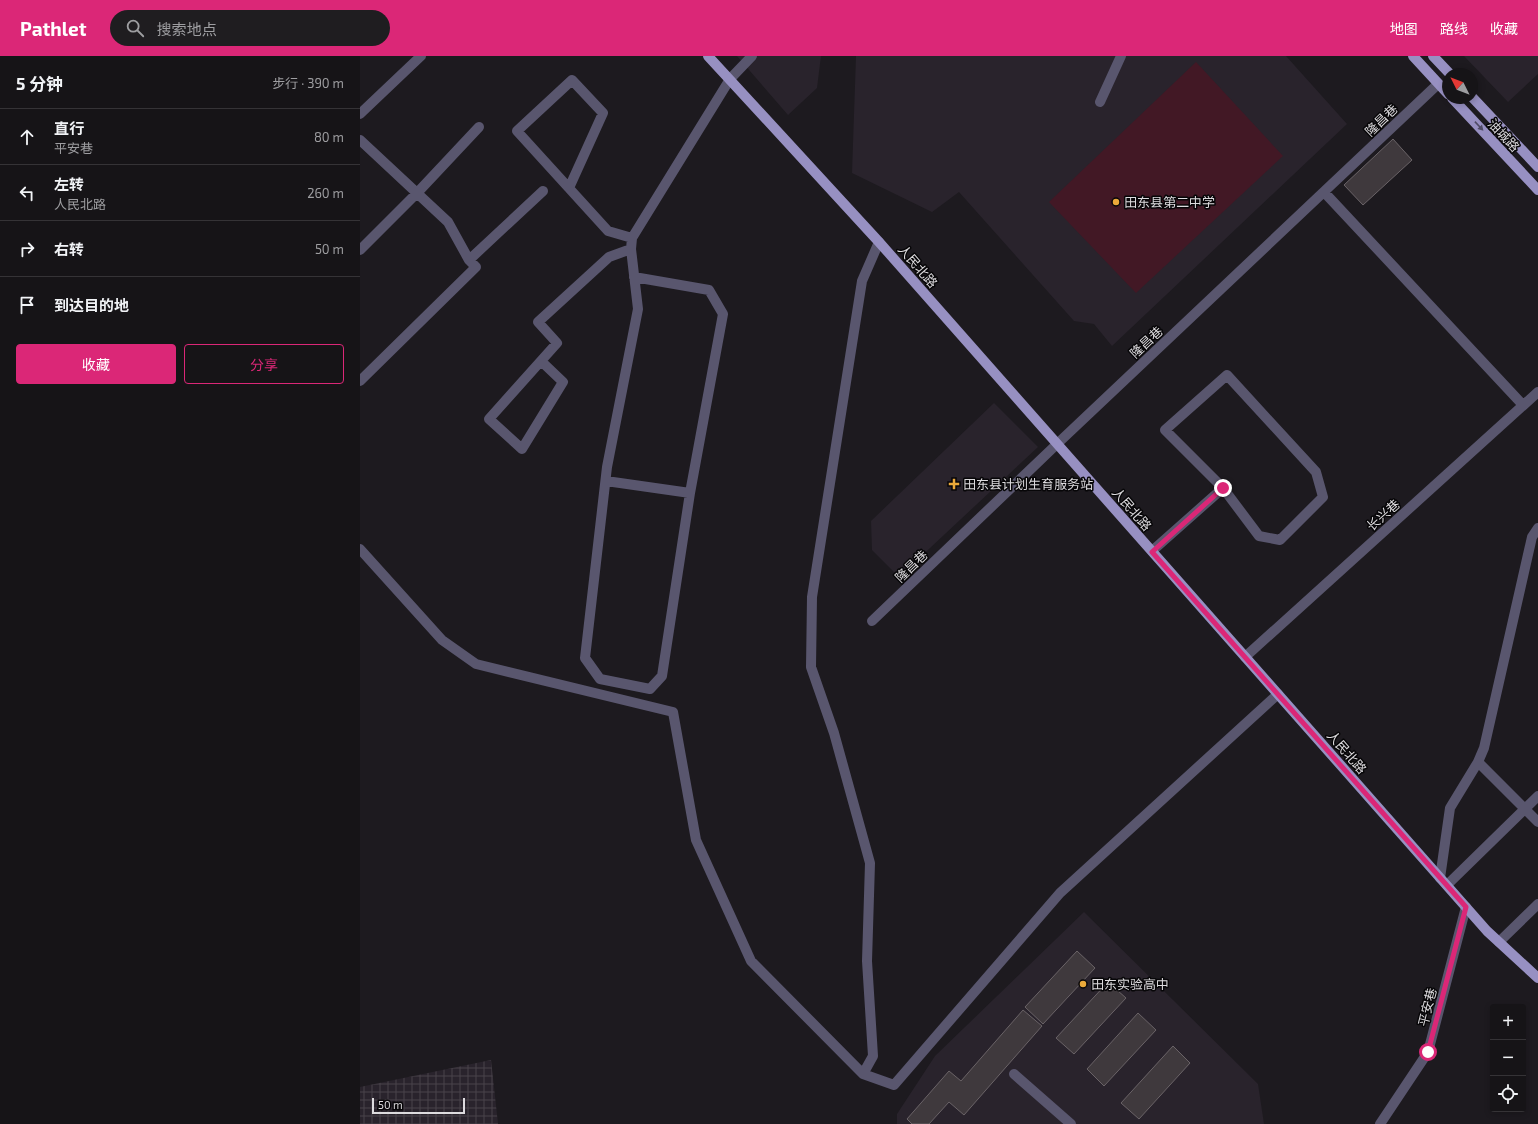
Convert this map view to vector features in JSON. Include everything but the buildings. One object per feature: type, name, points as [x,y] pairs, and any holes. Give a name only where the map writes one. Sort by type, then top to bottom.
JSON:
[{"type":"main road","name":"人民北路","points":[[708,56],[879,242],[1443,882],[1499,942],[1538,978]]},
{"type":"main road","points":[[1413,56],[1442,88]]},
{"type":"main road","points":[[1434,56],[1445,68]]},
{"type":"main road","name":"油城路","points":[[1478,103],[1538,167]]},
{"type":"main road","name":"油城路","points":[[1458,104],[1538,190]]},
{"type":"street","points":[[360,114],[421,56]]},
{"type":"street","points":[[634,277],[709,290],[723,314],[690,493],[662,676],[650,689],[600,679],[585,658],[606,481],[638,309],[634,277],[631,249],[632,238],[730,79],[752,56]]},
{"type":"street","points":[[1100,102],[1122,56]]},
{"type":"street","points":[[569,188],[603,113],[572,80],[517,131],[608,231],[632,238]]},
{"type":"street","name":"隆昌巷","points":[[872,621],[1438,84]]},
{"type":"street","points":[[360,250],[418,192],[479,127]]},
{"type":"street","points":[[360,140],[418,192],[448,222],[469,260],[476,267],[360,381]]},
{"type":"street","points":[[469,260],[543,191]]},
{"type":"street","points":[[1324,192],[1523,405]]},
{"type":"street","points":[[863,1074],[873,1056],[867,961],[870,863],[834,734],[811,667],[812,597],[862,281],[879,242]]},
{"type":"street","points":[[541,361],[563,382],[522,449],[489,419],[557,343],[538,322],[609,256],[631,249]]},
{"type":"street","points":[[1227,375],[1316,472],[1323,496],[1280,540],[1259,536],[1223,488],[1165,430],[1227,375]]},
{"type":"street","name":"长兴巷","points":[[1245,657],[1538,392]]},
{"type":"street","points":[[606,481],[690,493]]},
{"type":"street","points":[[1152,552],[1223,488]]},
{"type":"street","points":[[1443,882],[1450,808],[1478,762],[1484,748],[1532,537],[1538,528]]},
{"type":"street","points":[[360,549],[442,640],[476,664],[673,712],[696,840],[751,961],[863,1074],[894,1084],[1060,893],[1278,694]]},
{"type":"street","points":[[1478,762],[1526,808],[1538,822]]},
{"type":"street","points":[[1443,882],[1538,796]]},
{"type":"street","points":[[1499,942],[1538,904]]},
{"type":"street","name":"平安巷","points":[[1380,1124],[1428,1052],[1466,907]]},
{"type":"street","points":[[1014,1074],[1072,1124]]},
{"type":"shaded area","points":[[737,56],[821,56],[817,88],[788,115]]},
{"type":"shaded area","name":"田东县第二中学","points":[[856,56],[1286,56],[1347,124],[1112,346],[1094,324],[1074,321],[959,192],[932,212],[852,173]]},
{"type":"shaded area","points":[[1464,56],[1538,56],[1538,74],[1508,102],[1478,71],[1478,68],[1475,68]]},
{"type":"shaded area","points":[[1196,62],[1283,156],[1136,293],[1049,202]]},
{"type":"shaded area","name":"田东县计划生育服务站","points":[[994,403],[1038,447],[899,577],[872,550],[871,521]]},
{"type":"shaded area","name":"田东实验高中","points":[[1084,912],[1258,1084],[1264,1124],[897,1124],[897,1114],[935,1056]]},
{"type":"shaded area","points":[[491,1060],[498,1124],[360,1124],[360,1087]]},
{"type":"place","name":"田东县第二中学","points":[[1116,202]]},
{"type":"place","name":"田东县计划生育服务站","points":[[954,484]]},
{"type":"place","name":"田东实验高中","points":[[1083,984]]},
{"type":"route","points":[[1223,488],[1152,552],[1466,907],[1428,1052]]}]
